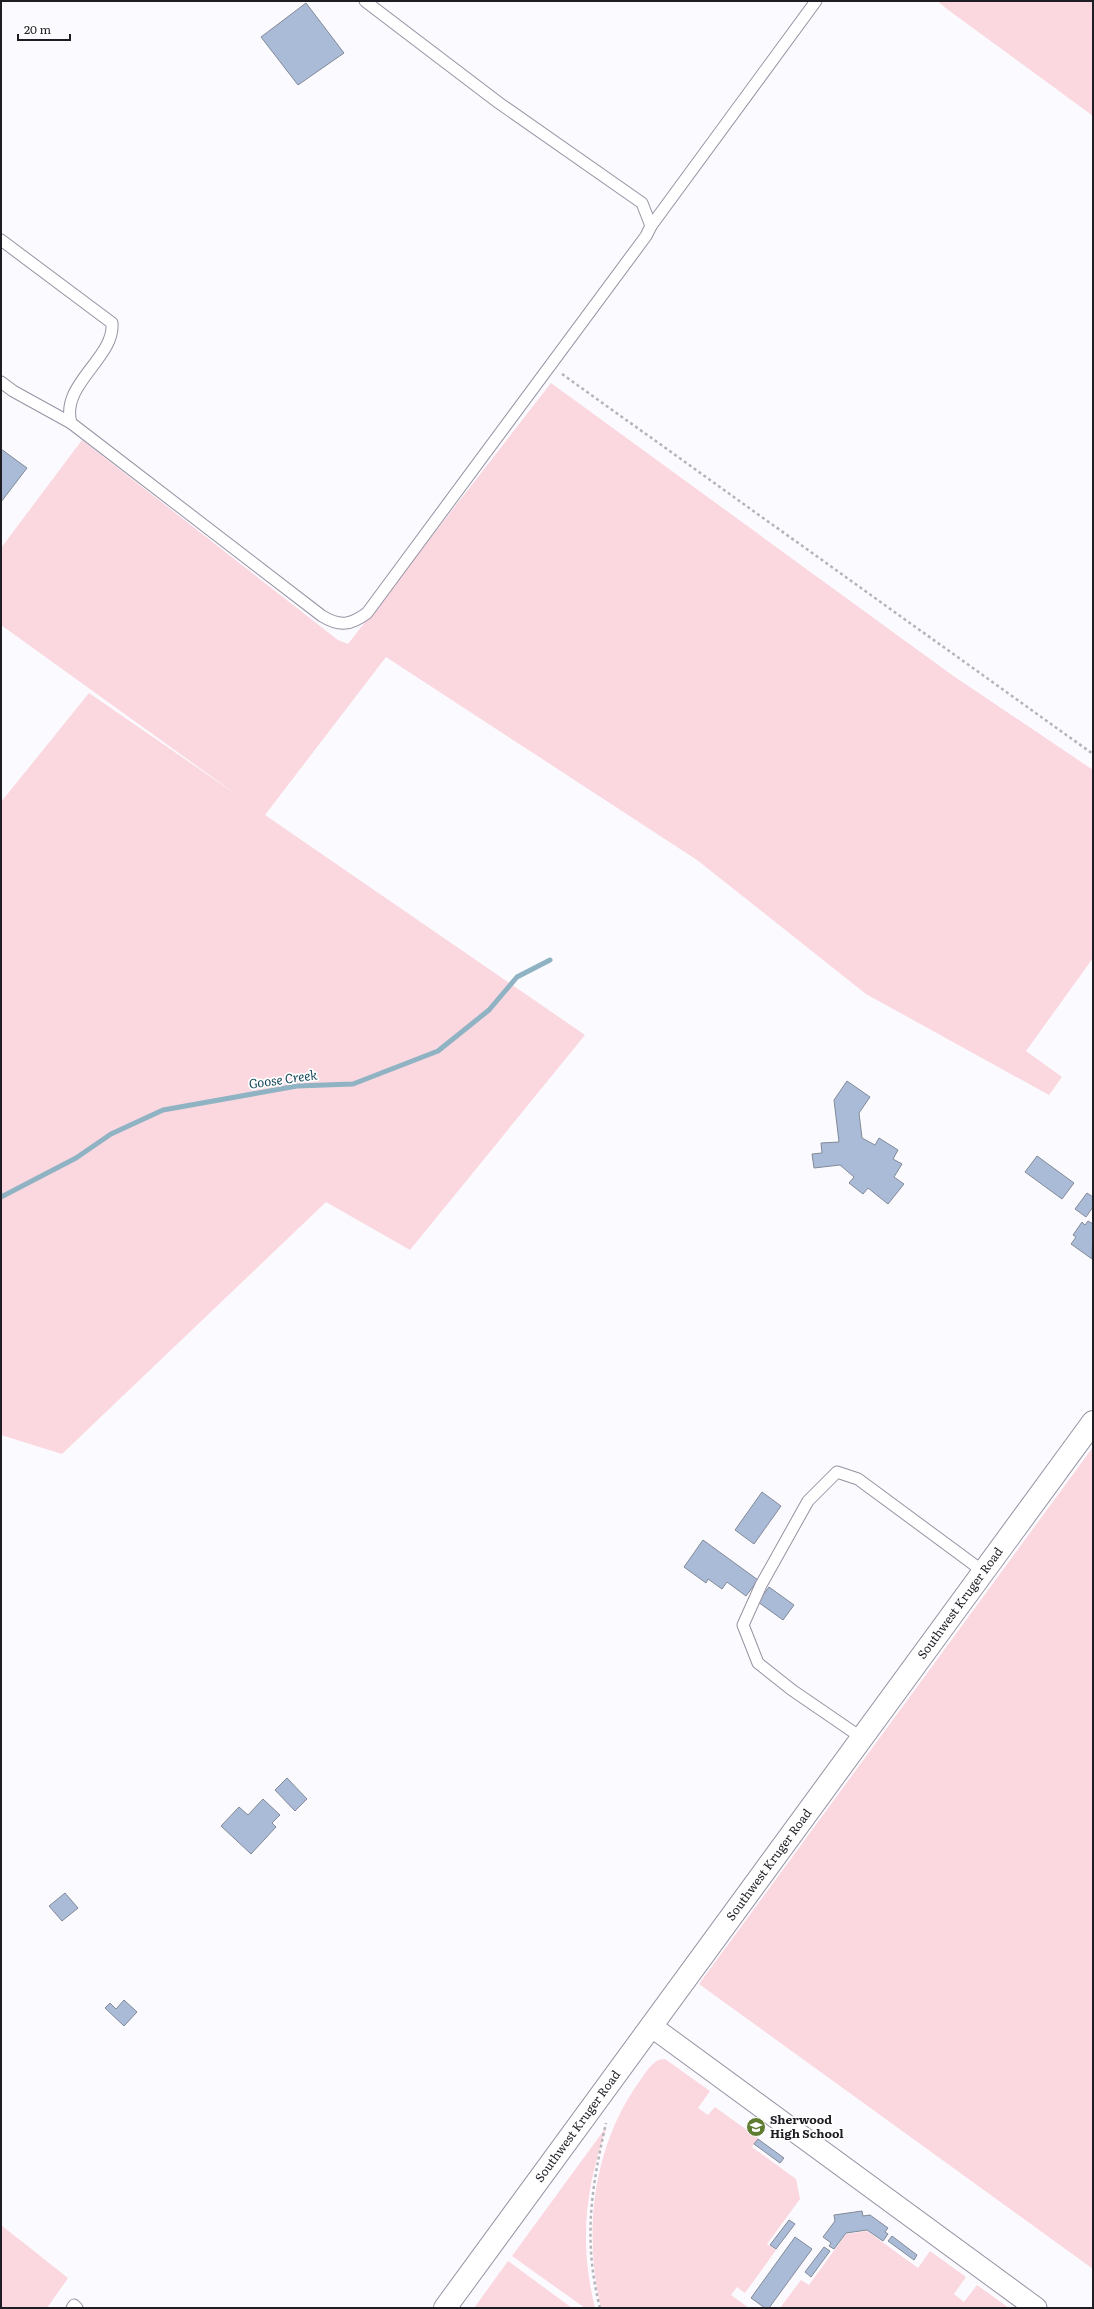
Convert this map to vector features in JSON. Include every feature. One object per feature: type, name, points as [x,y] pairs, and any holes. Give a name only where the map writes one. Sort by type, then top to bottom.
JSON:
[{"type":"street","name":"Southwest Kruger Road","points":[[445,2308],[1093,1422]]},
{"type":"street","points":[[651,2026],[1036,2308]]},
{"type":"lane","points":[[366,1],[499,103],[642,203],[651,226]]},
{"type":"lane","points":[[1,382],[13,391],[71,423],[322,616],[334,623],[346,623],[357,620],[367,612],[646,236],[651,226],[816,1]]},
{"type":"lane","points":[[1,240],[112,323],[113,331],[108,342],[73,396],[68,413],[71,423]]},
{"type":"lane","points":[[862,1738],[792,1690],[758,1663],[743,1626],[761,1585],[808,1501],[837,1472],[858,1480],[984,1572]]},
{"type":"lane","points":[[72,2308],[74,2306],[77,2308]]},
{"type":"path","points":[[551,364],[562,375],[801,547],[1093,754]]},
{"type":"path","points":[[600,2308],[593,2278],[590,2203],[606,2119]]},
{"type":"shaded area","points":[[937,1],[1093,1],[1093,116],[951,12]]},
{"type":"shaded area","points":[[551,383],[952,675],[1093,770],[1093,958],[1026,1051],[1062,1077],[1049,1095],[866,994],[697,860],[386,657],[265,815],[585,1035],[410,1250],[326,1202],[62,1454],[1,1435],[1,802],[89,693],[240,797],[1,625],[1,548],[82,440],[338,640],[348,644]]},
{"type":"shaded area","points":[[1093,1447],[1093,2269],[699,1984]]},
{"type":"shaded area","points":[[665,2059],[710,2091],[698,2108],[708,2115],[715,2107],[758,2138],[752,2147],[796,2179],[800,2199],[767,2244],[776,2250],[745,2293],[737,2287],[731,2295],[749,2308],[601,2308],[593,2250],[593,2220],[596,2190],[602,2162],[611,2134],[623,2107],[650,2067],[656,2061]]},
{"type":"shaded area","points":[[607,2126],[589,2194],[587,2216],[587,2261],[595,2308],[585,2308],[512,2256]]},
{"type":"shaded area","points":[[1,2225],[68,2278],[47,2308],[1,2308]]},
{"type":"shaded area","points":[[867,2231],[918,2268],[930,2251],[966,2277],[954,2294],[964,2302],[977,2285],[1009,2308],[780,2308],[801,2280],[809,2285],[846,2234]]},
{"type":"shaded area","points":[[508,2261],[572,2308],[474,2308]]},
{"type":"building","points":[[306,3],[344,53],[298,85],[261,37]]},
{"type":"building","points":[[1,449],[27,468],[1,502]]},
{"type":"building","points":[[847,1081],[870,1097],[859,1113],[862,1138],[875,1145],[879,1138],[898,1150],[893,1159],[902,1164],[894,1177],[904,1184],[888,1204],[868,1188],[863,1194],[849,1183],[854,1177],[840,1165],[814,1168],[812,1154],[822,1153],[821,1143],[839,1142],[834,1100]]},
{"type":"building","points":[[1037,1156],[1074,1183],[1062,1199],[1025,1172]]},
{"type":"building","points":[[1087,1193],[1093,1197],[1093,1207],[1086,1217],[1075,1209]]},
{"type":"building","points":[[1088,1221],[1093,1224],[1092,1259],[1071,1244],[1076,1237],[1073,1235],[1082,1222],[1085,1225]]},
{"type":"building","points":[[762,1492],[781,1506],[754,1544],[735,1530]]},
{"type":"building","points":[[703,1540],[758,1580],[746,1596],[727,1582],[722,1589],[708,1579],[706,1583],[684,1567]]},
{"type":"building","points":[[769,1587],[794,1605],[783,1620],[758,1602]]},
{"type":"building","points":[[287,1778],[307,1799],[295,1811],[275,1790]]},
{"type":"building","points":[[263,1799],[280,1815],[272,1823],[276,1827],[251,1854],[221,1826],[239,1807],[248,1815]]},
{"type":"building","points":[[65,1893],[78,1908],[62,1921],[49,1906]]},
{"type":"building","points":[[124,2000],[137,2012],[124,2026],[105,2008],[110,2003],[116,2009]]},
{"type":"building","points":[[758,2139],[784,2158],[780,2163],[754,2144]]},
{"type":"building","points":[[862,2211],[863,2216],[870,2215],[888,2228],[885,2232],[888,2234],[883,2241],[867,2230],[846,2233],[834,2249],[829,2246],[831,2243],[823,2237],[835,2221],[834,2215]]},
{"type":"building","points":[[789,2220],[795,2224],[776,2249],[770,2245]]},
{"type":"building","points":[[892,2236],[917,2255],[914,2260],[888,2241]]},
{"type":"building","points":[[795,2237],[812,2249],[769,2308],[765,2308],[751,2298]]},
{"type":"building","points":[[824,2247],[830,2251],[811,2277],[805,2272]]},
{"type":"waterway","name":"Goose Creek","points":[[1,1197],[76,1158],[111,1134],[163,1110],[297,1086],[353,1084],[438,1051],[489,1010],[517,977],[550,960]]},
{"type":"place","name":"Sherwood High School","points":[[756,2127]]}]
